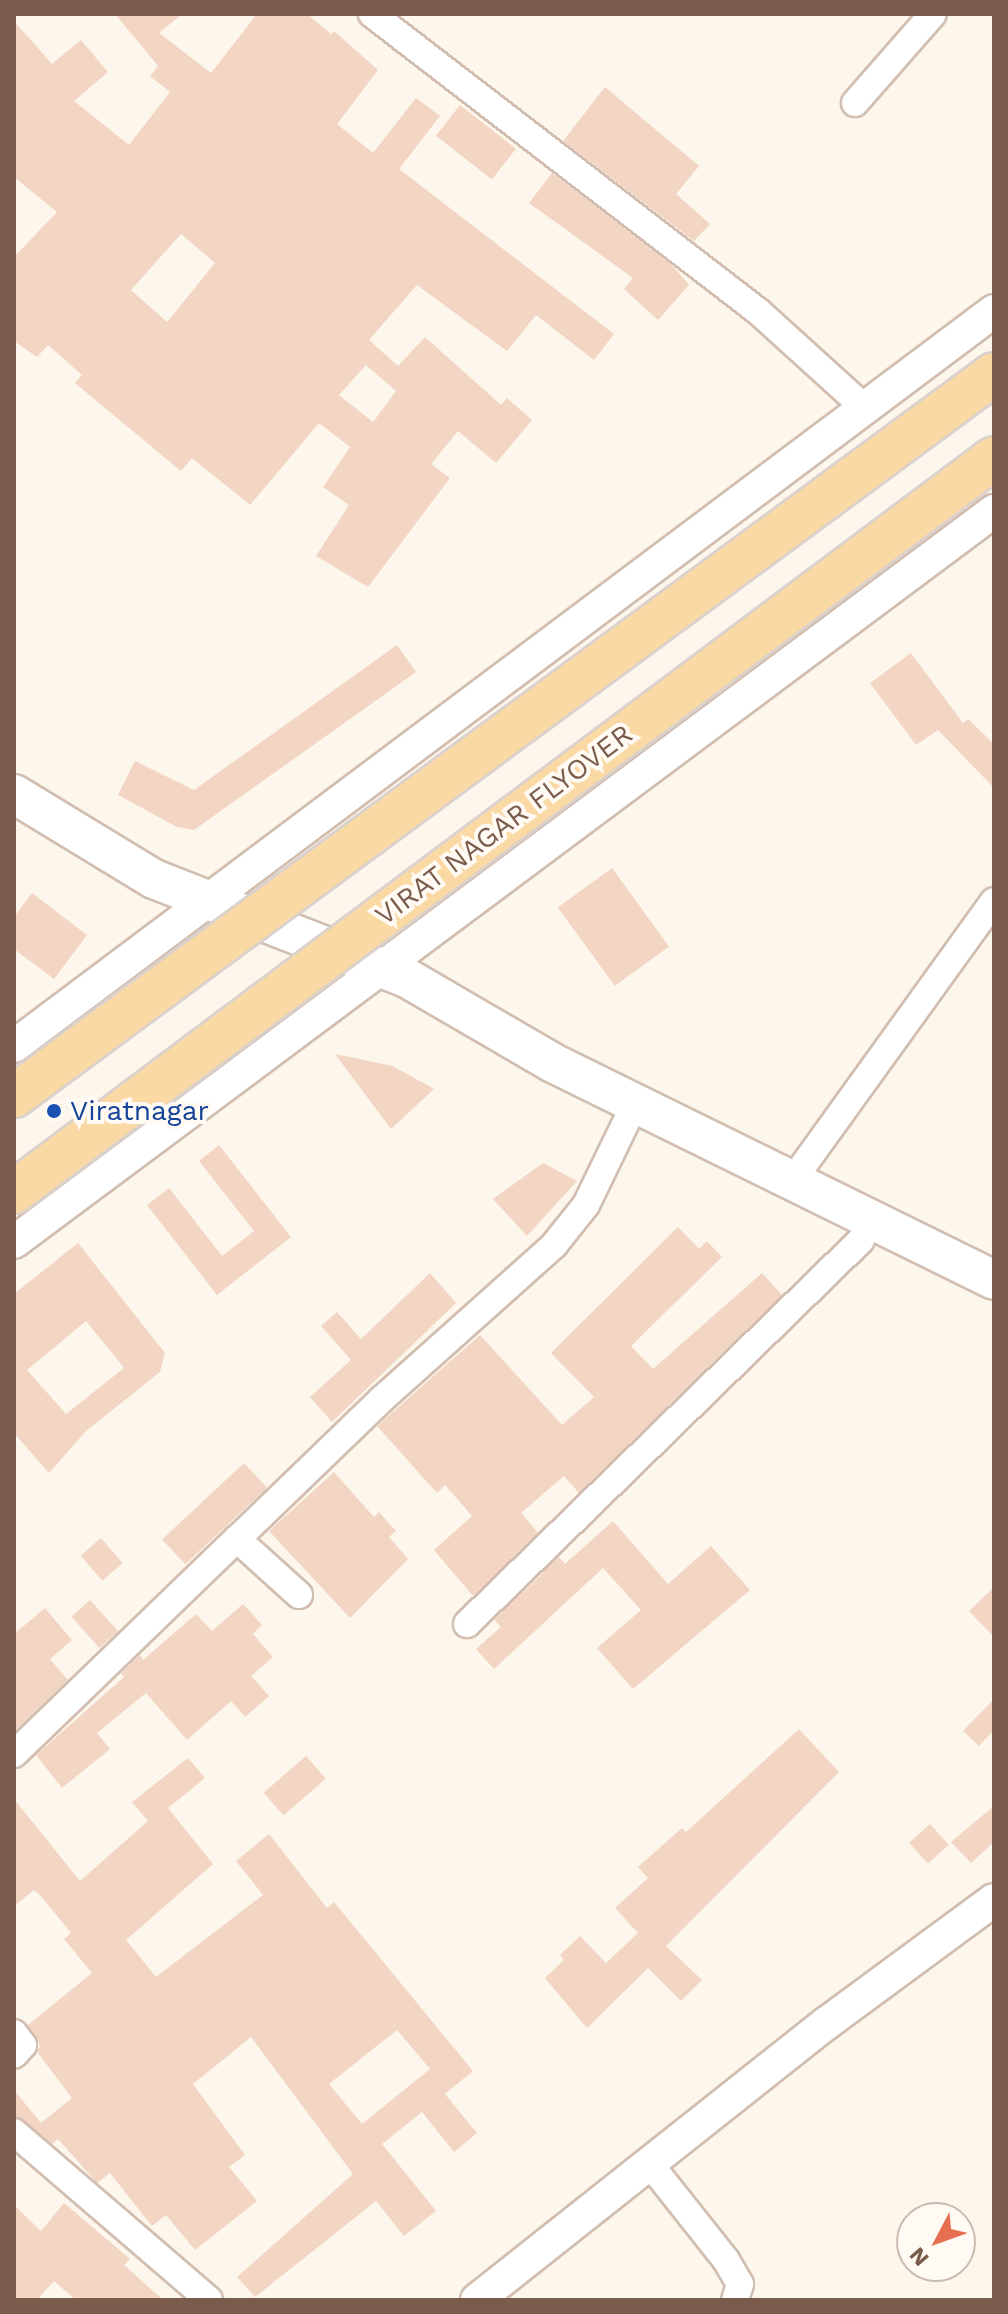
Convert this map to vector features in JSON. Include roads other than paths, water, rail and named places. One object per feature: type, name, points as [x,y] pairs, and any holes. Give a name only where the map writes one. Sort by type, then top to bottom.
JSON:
[{"type":"main road","points":[[14,1096],[994,374]]},
{"type":"main road","name":"VIRAT NAGAR FLYOVER","points":[[14,1192],[994,458]]},
{"type":"main road","points":[[14,794],[198,908]]},
{"type":"main road","points":[[14,819],[143,897],[198,908],[375,974],[994,1280]]},
{"type":"main road","points":[[375,974],[627,1120],[861,1240],[994,1303]]},
{"type":"street","points":[[372,14],[759,312],[865,408]]},
{"type":"street","points":[[855,103],[933,14]]},
{"type":"street","points":[[14,1046],[994,311]]},
{"type":"street","points":[[14,1242],[994,511]]},
{"type":"street","points":[[792,1181],[994,901]]},
{"type":"street","points":[[14,1754],[382,1399],[554,1245],[586,1205],[627,1120]]},
{"type":"street","points":[[467,1624],[861,1240]]},
{"type":"street","points":[[237,1539],[299,1595]]},
{"type":"street","points":[[477,2300],[649,2163],[994,1900]]},
{"type":"street","points":[[14,2033],[23,2045],[14,2055]]},
{"type":"street","points":[[14,2132],[209,2300]]},
{"type":"street","points":[[649,2163],[726,2260],[740,2284],[735,2300]]},
{"type":"place","name":"Viratnagar","points":[[54,1111]]}]
